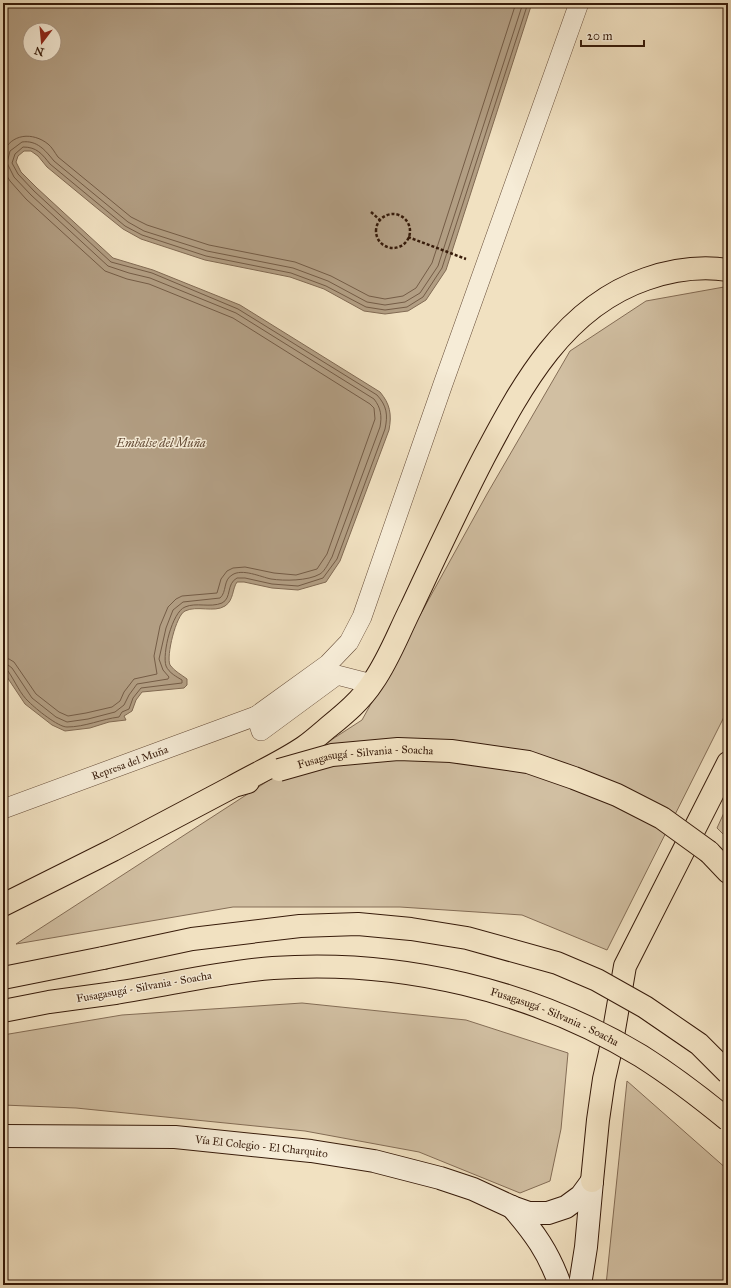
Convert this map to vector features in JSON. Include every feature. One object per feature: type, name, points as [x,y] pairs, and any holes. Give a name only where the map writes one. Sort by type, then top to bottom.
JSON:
[{"type":"highway","points":[[234,786],[304,747],[351,709],[372,684],[391,653],[461,501],[505,418],[538,364],[560,336],[584,313],[610,295],[635,282],[660,274],[687,269],[715,268],[728,270]]},
{"type":"highway","name":"Fusagasugá - Silvania - Soacha","points":[[3,905],[114,850],[234,786],[279,770],[332,755],[398,749],[451,751],[528,762],[574,778],[617,795],[662,818],[709,852],[728,872]]},
{"type":"highway","points":[[592,1181],[604,1079],[625,966],[728,763]]},
{"type":"highway","points":[[3,978],[192,939],[300,926],[358,924],[411,929],[467,938],[557,963],[597,980],[645,1007],[699,1044],[728,1073]]},
{"type":"highway","name":"Fusagasugá - Silvania - Soacha","points":[[3,1011],[49,1002],[166,985],[219,974],[274,968],[336,967],[383,970],[437,978],[490,990],[542,1008],[592,1030],[640,1056],[686,1086],[728,1120]]},
{"type":"main road","name":"Vía El Colegio - El Charquito","points":[[3,1136],[175,1137],[208,1139],[311,1151],[374,1161],[440,1178],[473,1189],[512,1207],[530,1213],[548,1213],[566,1207],[581,1196],[592,1181]]},
{"type":"main road","points":[[580,1285],[586,1247],[592,1181]]},
{"type":"main road","name":"Vía El Colegio - El Charquito","points":[[512,1207],[532,1230],[548,1256],[560,1285]]},
{"type":"street","name":"Represa del Muña","points":[[3,809],[256,716],[328,664],[349,642],[362,617],[579,3]]},
{"type":"street","points":[[256,716],[261,731],[337,675],[372,684]]},
{"type":"path","points":[[371,212],[380,220]]},
{"type":"path","points":[[393,214],[403,218],[410,227],[405,243],[395,248],[384,246],[380,242],[376,232],[380,220],[393,214]]},
{"type":"path","points":[[408,237],[485,266]]},
{"type":"shaded area","points":[[724,287],[728,288],[728,709],[607,950],[522,915],[400,907],[233,907],[16,944],[362,720],[487,494],[570,351],[646,301]]},
{"type":"shaded area","points":[[728,804],[728,839],[717,828]]},
{"type":"shaded area","points":[[302,1003],[466,1020],[568,1053],[561,1129],[550,1181],[520,1193],[419,1152],[305,1131],[76,1108],[3,1105],[3,1035],[122,1015]]},
{"type":"shaded area","points":[[627,1081],[728,1170],[728,1285],[606,1285]]},
{"type":"water","name":"Embalse del Muña","points":[[3,3],[532,3],[446,270],[426,300],[408,311],[385,314],[364,311],[324,289],[290,277],[205,260],[141,239],[123,229],[98,209],[47,167],[38,156],[31,151],[24,151],[18,156],[16,162],[21,172],[113,258],[153,270],[240,305],[380,392],[388,405],[390,419],[389,430],[340,561],[326,582],[298,590],[272,588],[237,582],[230,601],[225,606],[216,609],[190,609],[185,611],[175,627],[169,653],[169,660],[170,665],[187,679],[187,685],[184,688],[142,692],[136,700],[132,711],[124,716],[126,720],[109,722],[90,728],[65,731],[52,725],[25,704],[3,671]]}]
